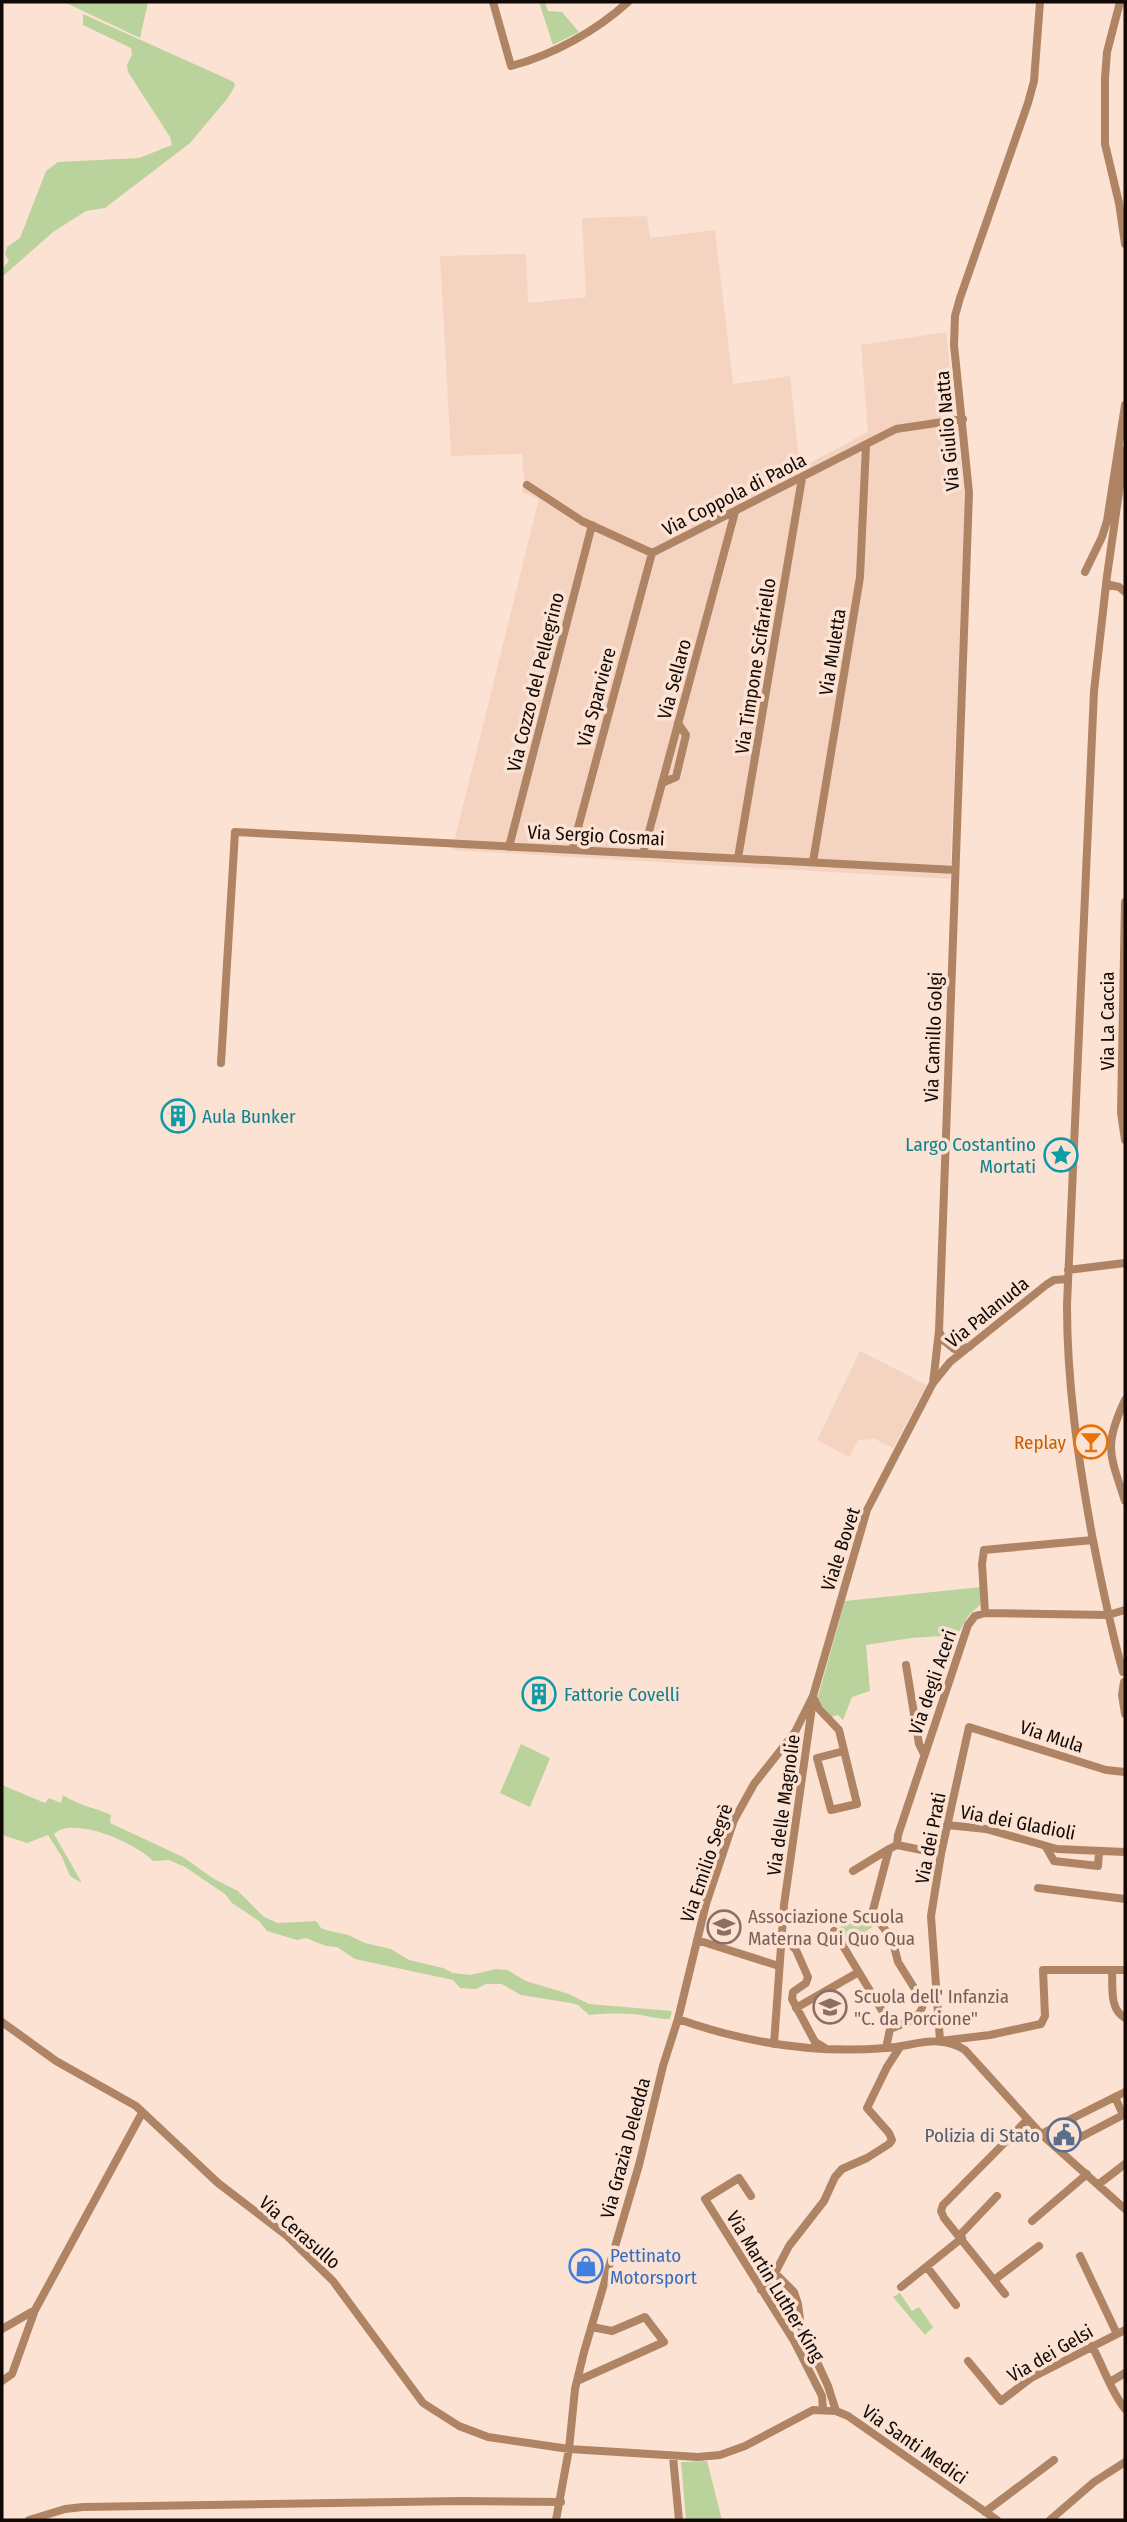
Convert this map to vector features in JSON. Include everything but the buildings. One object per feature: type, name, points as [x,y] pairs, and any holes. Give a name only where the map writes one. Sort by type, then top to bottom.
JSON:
[{"type":"street","points":[[493,2],[511,66],[545,56],[615,13],[628,2]]},
{"type":"street","name":"Via Giulio Natta","points":[[955,870],[969,493],[954,345],[956,316],[1031,92],[1040,2]]},
{"type":"street","points":[[1120,2],[1107,52],[1105,144],[1119,203],[1125,244]]},
{"type":"street","points":[[1085,572],[1107,521],[1125,405]]},
{"type":"street","name":"Via Coppola di Paola","points":[[527,485],[592,525],[652,553],[896,429],[963,419]]},
{"type":"street","name":"Via Muletta","points":[[813,862],[860,577],[866,445]]},
{"type":"street","points":[[1125,450],[1121,508],[1106,584],[1094,691],[1067,1349],[1076,1451],[1108,1615],[1124,1670],[1125,1708]]},
{"type":"street","name":"Via Timpone Scifariello","points":[[738,858],[802,478]]},
{"type":"street","name":"Via Sellaro","points":[[643,854],[735,512]]},
{"type":"street","name":"Via Cozzo del Pellegrino","points":[[509,847],[592,525]]},
{"type":"street","name":"Via Sparviere","points":[[572,850],[652,553]]},
{"type":"street","points":[[1106,584],[1119,587],[1125,592]]},
{"type":"street","name":"Via Sergio Cosmai","points":[[221,1063],[235,832],[955,870]]},
{"type":"street","name":"Via Camillo Golgi","points":[[933,1383],[939,1331],[955,870]]},
{"type":"street","name":"Via La Caccia","points":[[1125,902],[1121,1113],[1125,1140]]},
{"type":"street","name":"Via Palanuda","points":[[933,1383],[950,1362],[1054,1280],[1125,1263]]},
{"type":"street","points":[[939,1331],[943,1340],[954,1349],[972,1346]]},
{"type":"street","name":"Viale Bovet","points":[[795,1732],[813,1696],[867,1510],[933,1383]]},
{"type":"street","points":[[1125,1401],[1112,1431],[1110,1444],[1111,1458],[1125,1501]]},
{"type":"street","points":[[1093,1540],[984,1550],[982,1564],[985,1613],[1108,1615],[1125,1610]]},
{"type":"street","name":"Via degli Aceri","points":[[890,2029],[919,2014],[923,2002],[898,1962],[892,1938],[873,1910],[962,1636],[975,1616],[985,1613]]},
{"type":"street","points":[[1114,1635],[1125,1652]]},
{"type":"street","points":[[906,1665],[919,1744],[924,1754]]},
{"type":"street","points":[[813,1696],[819,1709],[839,1730],[857,1804],[831,1810],[817,1758],[844,1751]]},
{"type":"street","name":"Via delle Magnolie","points":[[774,2045],[782,1936],[813,1696]]},
{"type":"street","points":[[811,1725],[821,1720],[835,1723]]},
{"type":"street","name":"Via Mula","points":[[970,1727],[1106,1770],[1125,1772]]},
{"type":"street","name":"Via dei Prati","points":[[940,2041],[931,1916],[941,1854],[970,1727]]},
{"type":"street","points":[[795,1732],[803,1733],[807,1751]]},
{"type":"street","name":"Via Emilio Segrè","points":[[678,2019],[697,1940],[725,1846],[739,1810],[754,1784],[795,1732]]},
{"type":"street","name":"Via dei Gladioli","points":[[947,1825],[986,1829],[1057,1849],[1125,1852]]},
{"type":"street","points":[[853,1871],[893,1847],[941,1854]]},
{"type":"street","points":[[1046,1847],[1054,1861],[1098,1866],[1099,1852]]},
{"type":"street","points":[[1038,1888],[1125,1899]]},
{"type":"street","points":[[834,1931],[887,2019],[890,2029],[886,2048]]},
{"type":"street","points":[[782,1936],[796,1950],[808,1977],[806,1983],[793,1992],[792,1999],[815,2042],[827,2049]]},
{"type":"street","points":[[697,1940],[779,1966]]},
{"type":"street","points":[[678,2019],[732,2037],[774,2045],[827,2049],[900,2047],[990,2035],[1041,2024],[1045,2016],[1043,1970],[1125,1970]]},
{"type":"street","points":[[1112,1970],[1113,2002],[1118,2013],[1125,2018]]},
{"type":"street","points":[[796,2008],[858,1973]]},
{"type":"street","name":"Via Grazia Deledda","points":[[556,2520],[561,2502],[577,2381],[678,2019]]},
{"type":"street","name":"Via Cerasullo","points":[[2,2022],[56,2061],[115,2093],[142,2113],[218,2183],[286,2235],[333,2281],[423,2403],[459,2426],[476,2433],[569,2449]]},
{"type":"street","points":[[940,2041],[956,2044],[965,2050],[1041,2134],[1125,2209]]},
{"type":"street","points":[[761,2290],[775,2273],[789,2246],[824,2201],[835,2177],[842,2169],[867,2158],[892,2140],[867,2108],[900,2047]]},
{"type":"street","points":[[1041,2134],[1125,2092]]},
{"type":"street","points":[[1058,2149],[1123,2115],[1115,2097]]},
{"type":"street","points":[[2,2381],[12,2375],[35,2309],[142,2113]]},
{"type":"street","points":[[1071,2119],[1080,2137]]},
{"type":"street","points":[[1005,2294],[941,2211],[943,2205],[1027,2120]]},
{"type":"street","points":[[1098,2184],[1125,2164]]},
{"type":"street","points":[[1032,2221],[1087,2174]]},
{"type":"street","name":"Via Martin Luther King","points":[[751,2196],[739,2178],[705,2199],[782,2320],[822,2396],[822,2409]]},
{"type":"street","points":[[901,2287],[961,2237],[997,2196]]},
{"type":"street","points":[[994,2280],[1039,2246]]},
{"type":"street","points":[[1080,2256],[1121,2332]]},
{"type":"street","points":[[927,2267],[956,2305]]},
{"type":"street","name":"Via Martin Luther King","points":[[775,2273],[794,2292],[801,2327],[835,2407]]},
{"type":"street","points":[[2,2329],[35,2309]]},
{"type":"street","points":[[577,2381],[664,2342],[645,2317],[612,2331],[592,2327]]},
{"type":"street","name":"Via dei Gelsi","points":[[968,2361],[1001,2401],[1031,2378],[1121,2332]]},
{"type":"street","points":[[1091,2346],[1109,2376],[1110,2388],[1125,2409]]},
{"type":"street","points":[[1110,2382],[1125,2374]]},
{"type":"street","points":[[822,2396],[835,2407]]},
{"type":"street","name":"Via Santi Medici","points":[[569,2449],[673,2457],[720,2455],[744,2446],[806,2413],[835,2407],[997,2520]]},
{"type":"street","points":[[673,2457],[679,2520]]},
{"type":"street","points":[[985,2512],[1054,2460]]},
{"type":"street","points":[[1050,2520],[1094,2482],[1125,2462]]},
{"type":"street","points":[[29,2520],[65,2509],[83,2507],[561,2502]]},
{"type":"shaded area","points":[[647,216],[650,238],[715,230],[733,384],[790,376],[800,468],[868,432],[861,345],[946,332],[965,499],[950,879],[452,850],[539,499],[522,492],[522,454],[451,456],[440,256],[526,254],[528,303],[586,297],[582,218]]},
{"type":"shaded area","points":[[860,1351],[927,1385],[893,1448],[875,1439],[858,1440],[849,1457],[817,1440]]},
{"type":"green space","points":[[64,2],[148,2],[140,38]]},
{"type":"green space","points":[[539,2],[545,2],[548,11],[562,12],[579,32],[553,45]]},
{"type":"green space","points":[[83,14],[234,82],[235,86],[190,143],[105,208],[86,211],[53,232],[2,277],[2,269],[9,261],[5,254],[7,247],[20,238],[46,171],[58,162],[139,158],[172,145],[170,137],[128,72],[131,48],[83,25]]},
{"type":"green space","points":[[981,1587],[980,1605],[969,1615],[957,1635],[866,1645],[870,1691],[852,1697],[843,1720],[838,1715],[831,1717],[817,1700],[845,1601]]},
{"type":"green space","points":[[521,1744],[550,1758],[530,1807],[500,1793]]},
{"type":"green space","points":[[2,1785],[45,1803],[49,1798],[61,1803],[63,1795],[111,1815],[110,1823],[183,1857],[214,1879],[238,1891],[264,1917],[278,1923],[316,1921],[326,1930],[391,1949],[409,1960],[453,1973],[470,1975],[496,1969],[507,1970],[526,1981],[569,1994],[589,2004],[672,2011],[670,2019],[628,2014],[589,2015],[578,2005],[521,1995],[502,1984],[486,1984],[476,1989],[460,1988],[453,1980],[355,1959],[337,1947],[267,1931],[259,1921],[232,1903],[225,1894],[185,1867],[169,1860],[153,1861],[134,1847],[105,1834],[76,1828],[63,1829],[54,1834],[82,1883],[70,1876],[48,1835],[27,1843],[2,1835]]},
{"type":"green space","points":[[865,1911],[874,1926],[846,1944],[837,1929]]},
{"type":"green space","points":[[900,2293],[912,2311],[919,2307],[933,2327],[925,2335],[893,2297]]},
{"type":"green space","points":[[707,2461],[722,2520],[686,2520],[681,2462]]},
{"type":"place","name":"Aula Bunker","points":[[178,1116]]},
{"type":"place","name":"Largo Costantino Mortati","points":[[1061,1155]]},
{"type":"place","name":"Replay","points":[[1091,1442]]},
{"type":"place","name":"Fattorie Covelli","points":[[539,1694]]},
{"type":"place","name":"Associazione Scuola Materna Qui Quo Qua","points":[[724,1927]]},
{"type":"place","name":"Scuola dell' Infanzia \"C. da Porcione\"","points":[[830,2007]]},
{"type":"place","name":"Polizia di Stato","points":[[1064,2135]]},
{"type":"place","name":"Pettinato Motorsport","points":[[586,2266]]}]
